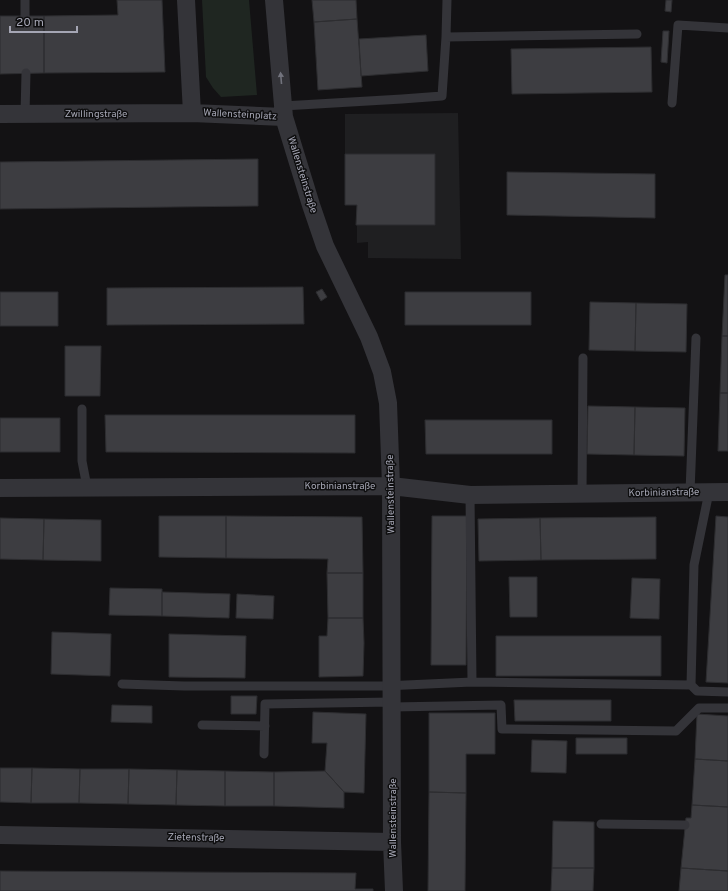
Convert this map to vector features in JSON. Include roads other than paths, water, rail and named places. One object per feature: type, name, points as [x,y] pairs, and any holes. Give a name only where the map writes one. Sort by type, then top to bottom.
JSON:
[{"type":"street","name":"Wallensteinplatz","points":[[186,0],[192,113],[284,111],[274,0]]},
{"type":"street","name":"Wallensteinstraße","points":[[284,111],[310,205],[325,246],[369,337],[382,372],[389,408],[391,486],[392,842],[394,891]]},
{"type":"street","name":"Zwillingstraße","points":[[0,114],[192,113]]},
{"type":"street","name":"Korbinianstraße","points":[[0,488],[391,486],[470,495],[728,492]]},
{"type":"street","name":"Zietenstraße","points":[[0,834],[392,842]]},
{"type":"lane","points":[[25,0],[25,16]]},
{"type":"lane","points":[[284,111],[442,96],[447,0]]},
{"type":"lane","points":[[672,102],[678,25],[728,28]]},
{"type":"lane","points":[[446,37],[637,34]]},
{"type":"lane","points":[[25,114],[26,73]]},
{"type":"lane","points":[[690,492],[696,338]]},
{"type":"lane","points":[[582,494],[583,358]]},
{"type":"lane","points":[[82,410],[82,462],[86,487]]},
{"type":"lane","points":[[691,685],[694,565],[709,492]]},
{"type":"lane","points":[[470,495],[472,682]]},
{"type":"lane","points":[[264,754],[265,704],[392,698],[472,682],[691,685],[697,691],[728,692]]},
{"type":"lane","points":[[122,684],[184,686],[501,705],[502,729],[676,731],[698,708],[728,708]]},
{"type":"lane","points":[[202,725],[265,726]]},
{"type":"lane","points":[[601,824],[685,825]]}]
